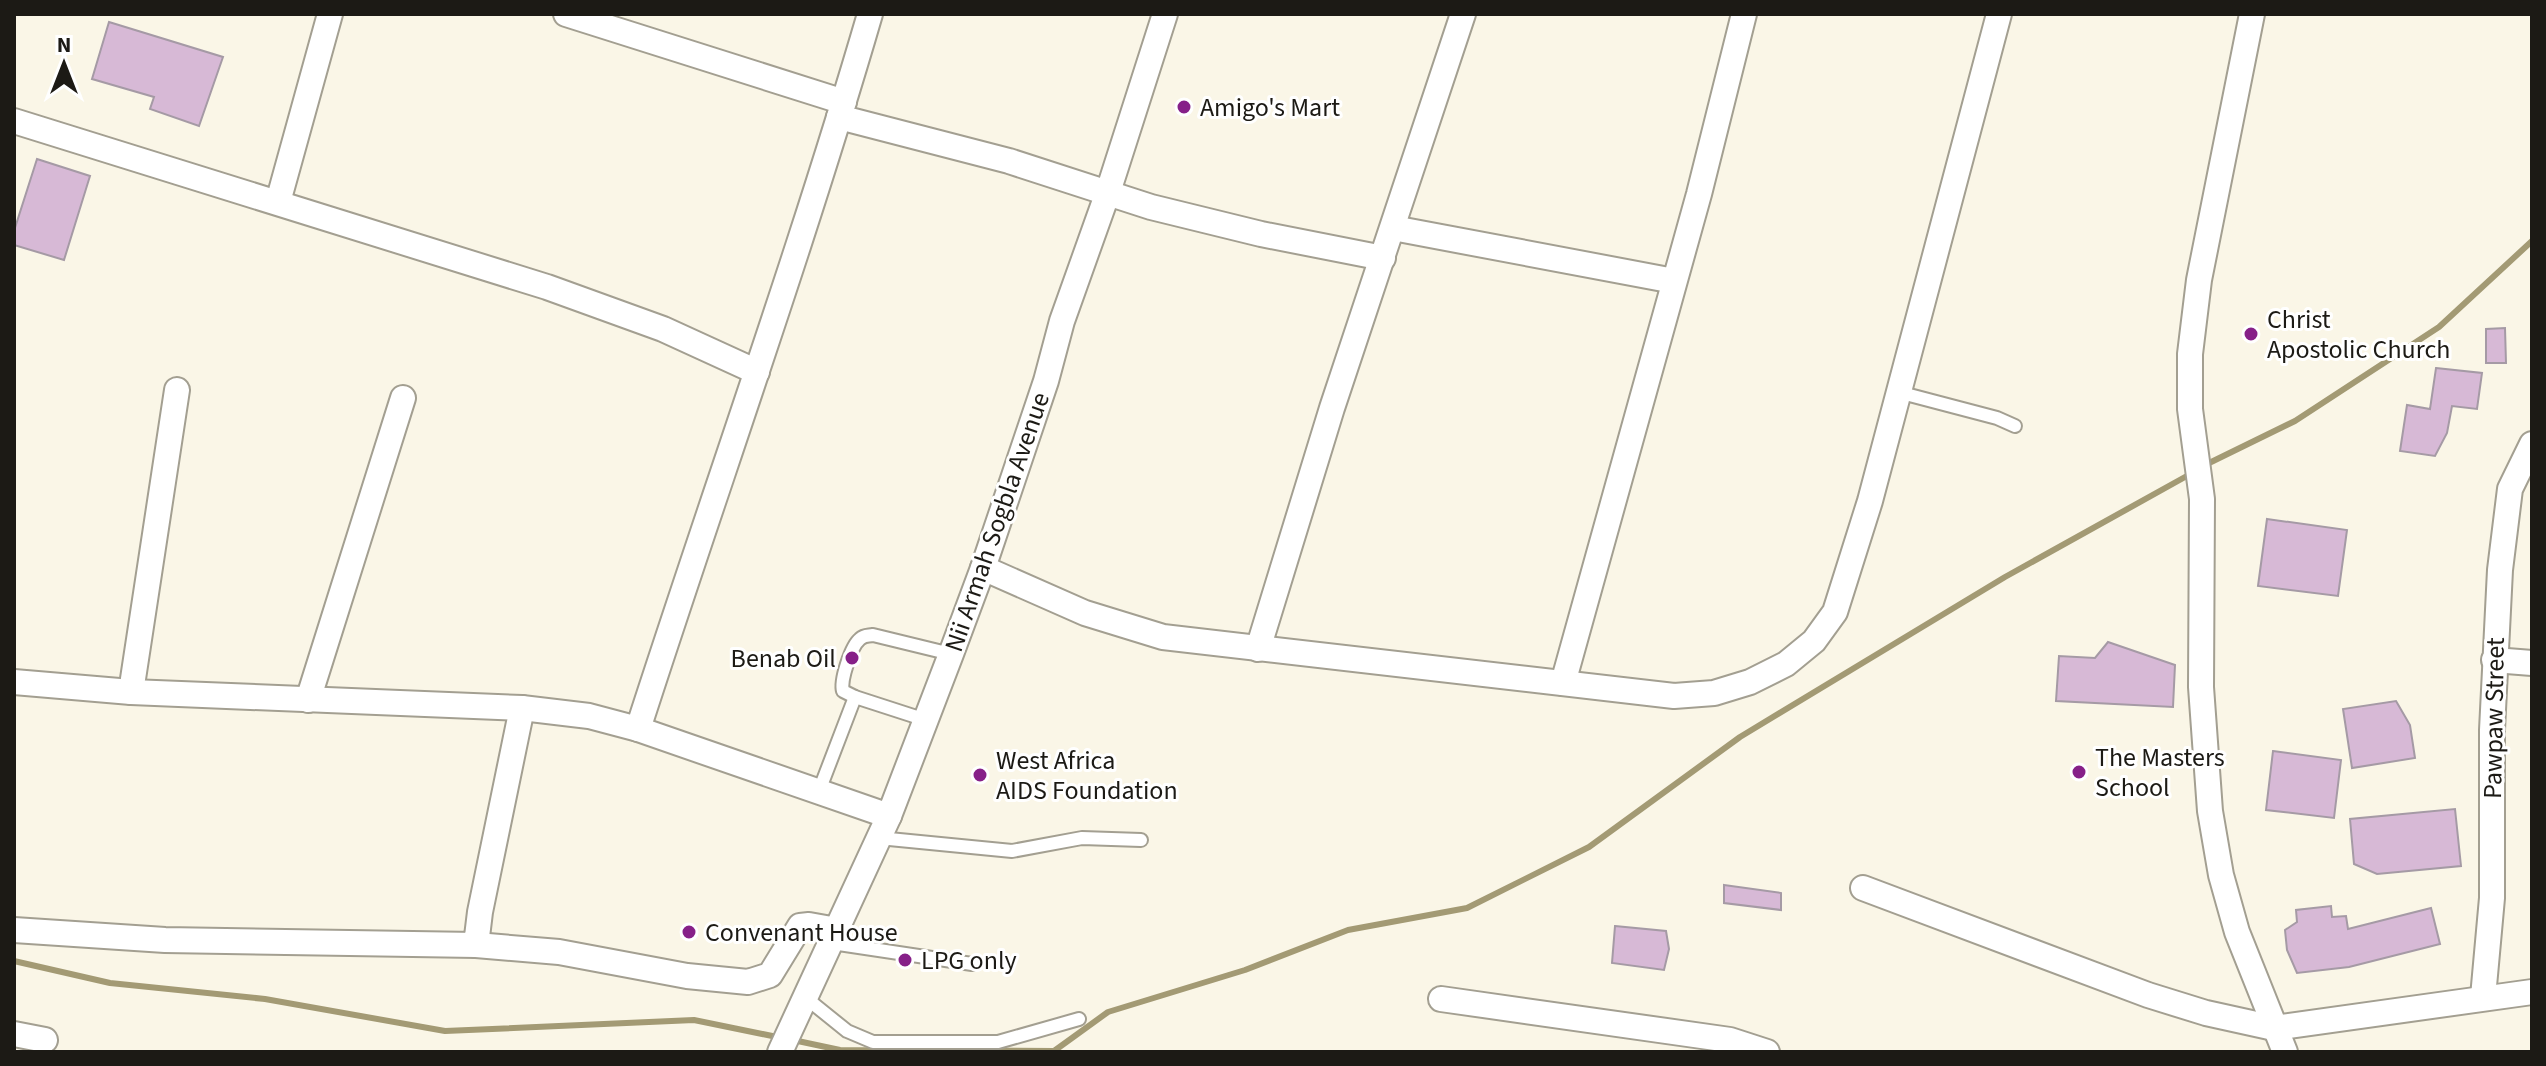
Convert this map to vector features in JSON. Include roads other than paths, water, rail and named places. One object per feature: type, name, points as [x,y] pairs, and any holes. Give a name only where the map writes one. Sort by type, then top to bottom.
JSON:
[{"type":"street","points":[[278,202],[330,14]]},
{"type":"street","points":[[566,14],[842,110],[1151,207],[1261,234],[1383,258]]},
{"type":"street","points":[[638,729],[710,505],[757,372],[870,14]]},
{"type":"street","name":"Nii Armah Sogbla Avenue","points":[[780,1052],[884,827],[983,568],[1165,14]]},
{"type":"street","points":[[1258,649],[1332,408],[1463,14]]},
{"type":"street","points":[[1563,683],[1699,194],[1744,14]]},
{"type":"street","points":[[983,568],[1085,613],[1163,637],[1258,649],[1674,696],[1714,693],[1750,682],[1786,664],[1814,641],[1835,612],[1870,501],[1999,14]]},
{"type":"street","points":[[2252,14],[2199,280],[2190,354],[2190,409],[2202,499],[2201,687],[2210,811],[2221,875],[2237,932],[2285,1052]]},
{"type":"street","points":[[14,121],[547,287],[663,329],[757,372]]},
{"type":"street","points":[[1393,228],[1674,281]]},
{"type":"street","points":[[131,692],[177,390]]},
{"type":"street","points":[[308,700],[403,398]]},
{"type":"street","name":"Pawpaw Street","points":[[2483,997],[2492,898],[2494,660],[2500,570],[2510,489],[2532,444]]},
{"type":"street","points":[[2494,660],[2532,663]]},
{"type":"street","points":[[14,682],[131,692],[522,708],[589,716],[638,729],[819,791],[884,827]]},
{"type":"street","points":[[476,945],[522,708]]},
{"type":"street","points":[[1863,888],[2148,995],[2206,1013],[2274,1028],[2532,992]]},
{"type":"street","points":[[14,930],[165,940],[476,945],[559,952],[687,976],[748,982],[770,975],[800,926],[809,925],[835,937]]},
{"type":"street","points":[[1441,999],[1730,1040],[1767,1052]]},
{"type":"street","points":[[14,1034],[45,1040]]},
{"type":"lane","points":[[1898,392],[1997,418],[2015,426]]},
{"type":"lane","points":[[926,720],[843,691],[841,686],[856,643],[862,636],[873,635],[951,654]]},
{"type":"lane","points":[[819,791],[855,697]]},
{"type":"lane","points":[[884,827],[1012,851],[1082,838],[1141,840]]},
{"type":"lane","points":[[835,937],[972,964]]},
{"type":"lane","points":[[801,1008],[873,1042],[998,1042],[1079,1019]]},
{"type":"waterway","points":[[2203,466],[2295,421],[2439,327],[2532,241]]},
{"type":"waterway","points":[[793,1040],[840,1050],[1054,1051],[1108,1012],[1245,970],[1348,930],[1467,908],[1589,847],[1740,737],[2005,577],[2194,472]]},
{"type":"waterway","points":[[14,961],[110,983],[265,999],[445,1031],[694,1020],[782,1038]]},
{"type":"place","name":"Amigo's Mart","points":[[1184,107]]},
{"type":"place","name":"Christ Apostolic Church","points":[[2251,334]]},
{"type":"place","name":"Benab Oil","points":[[852,658]]},
{"type":"place","name":"The Masters School","points":[[2079,772]]},
{"type":"place","name":"West Africa AIDS Foundation","points":[[980,775]]},
{"type":"place","name":"Convenant House","points":[[689,932]]},
{"type":"place","name":"LPG only","points":[[905,960]]}]
